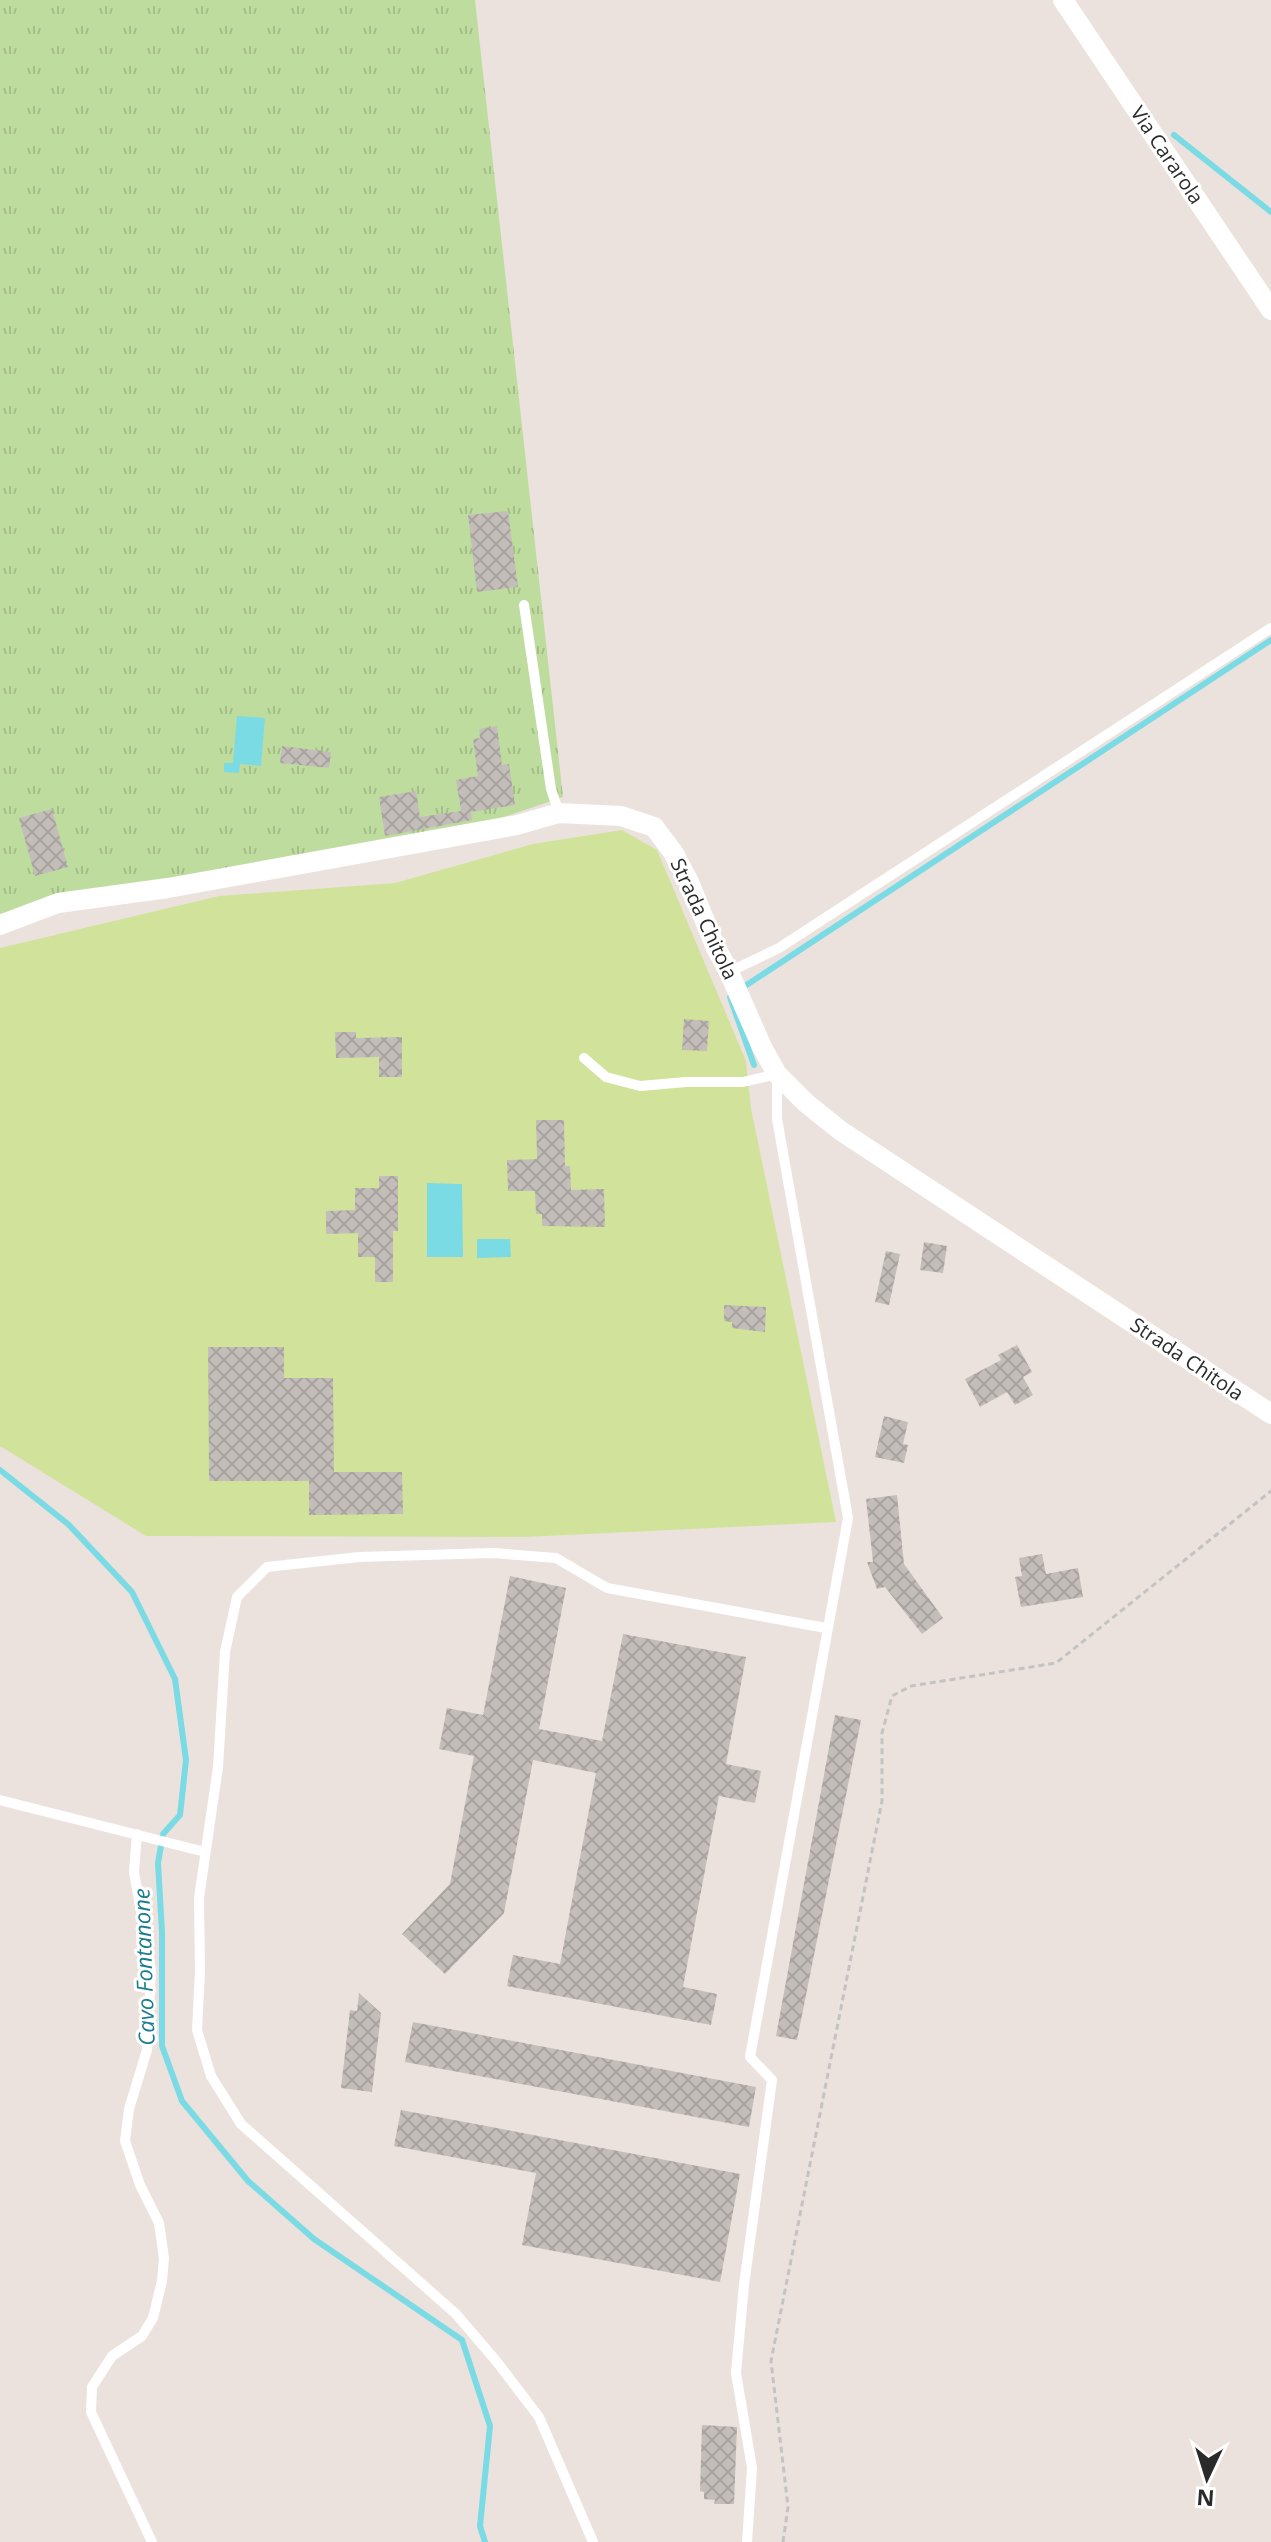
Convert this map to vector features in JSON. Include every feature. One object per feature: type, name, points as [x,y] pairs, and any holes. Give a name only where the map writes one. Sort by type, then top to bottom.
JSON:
[{"type":"street","name":"Via Cararola","points":[[1063,0],[1271,310]]},
{"type":"street","name":"Strada Chitola","points":[[0,925],[58,903],[168,888],[517,825],[559,813],[621,816],[654,827],[673,852],[689,882],[762,1047],[777,1074],[806,1103],[841,1131],[1271,1414]]},
{"type":"lane","points":[[524,605],[551,789],[559,813]]},
{"type":"lane","points":[[729,972],[779,948],[1271,628]]},
{"type":"lane","points":[[584,1058],[606,1077],[640,1086],[743,1082],[777,1074],[777,1119],[848,1518],[750,2057],[772,2080],[744,2285],[736,2373],[752,2468],[747,2542]]},
{"type":"lane","points":[[593,2542],[539,2417],[497,2362],[456,2314],[241,2124],[211,2076],[197,2030],[199,1898],[218,1767],[225,1652],[237,1597],[267,1567],[359,1557],[493,1553],[556,1558],[607,1588],[826,1628]]},
{"type":"lane","points":[[0,1800],[205,1852]]},
{"type":"lane","points":[[137,1834],[134,1872],[151,1970],[147,2050],[129,2109],[125,2141],[140,2185],[159,2223],[164,2258],[153,2318],[142,2336],[112,2356],[92,2387],[91,2412],[152,2542]]},
{"type":"path","points":[[783,2542],[788,2507],[771,2361],[882,1801],[882,1733],[892,1696],[911,1686],[1056,1663],[1271,1491]]},
{"type":"green space","points":[[0,0],[475,0],[563,797],[478,826],[0,916]]},
{"type":"green space","points":[[622,830],[657,850],[746,1061],[751,1108],[836,1522],[525,1537],[146,1536],[0,1446],[0,948],[219,896],[395,883],[533,844]]},
{"type":"water","points":[[237,716],[265,718],[261,766],[240,764],[239,773],[224,772],[224,763],[233,763]]},
{"type":"water","points":[[427,1183],[462,1184],[463,1257],[427,1257]]},
{"type":"water","points":[[477,1239],[510,1239],[511,1257],[477,1258]]},
{"type":"building","points":[[508,511],[518,587],[477,592],[468,515]]},
{"type":"building","points":[[497,726],[502,765],[509,764],[515,805],[471,812],[472,820],[385,836],[379,797],[416,791],[420,817],[461,811],[456,780],[478,776],[473,739],[480,738],[479,729]]},
{"type":"building","points":[[282,746],[331,752],[329,768],[280,763]]},
{"type":"building","points":[[52,809],[68,867],[35,876],[19,818]]},
{"type":"building","points":[[684,1019],[709,1021],[707,1051],[682,1050]]},
{"type":"building","points":[[335,1032],[356,1032],[356,1038],[402,1037],[402,1077],[379,1077],[379,1057],[336,1058]]},
{"type":"building","points":[[536,1120],[564,1120],[565,1166],[570,1166],[571,1190],[604,1189],[605,1227],[542,1226],[542,1214],[536,1214],[535,1191],[508,1191],[507,1160],[537,1159]]},
{"type":"building","points":[[379,1176],[398,1176],[398,1231],[393,1231],[393,1282],[375,1282],[375,1257],[358,1257],[358,1233],[326,1234],[326,1211],[355,1210],[355,1188],[379,1188]]},
{"type":"building","points":[[924,1242],[947,1246],[943,1273],[920,1270]]},
{"type":"building","points":[[886,1251],[900,1254],[889,1305],[875,1302]]},
{"type":"building","points":[[724,1305],[766,1307],[765,1332],[732,1328],[732,1322],[724,1321]]},
{"type":"building","points":[[1017,1345],[1032,1372],[1023,1377],[1033,1395],[1015,1405],[1007,1392],[980,1407],[965,1379],[1001,1360],[998,1355]]},
{"type":"building","points":[[208,1347],[284,1347],[284,1378],[333,1378],[334,1472],[402,1472],[403,1514],[309,1515],[309,1481],[209,1481]]},
{"type":"building","points":[[884,1416],[908,1422],[903,1444],[908,1445],[904,1463],[875,1457]]},
{"type":"building","points":[[897,1495],[904,1564],[943,1618],[922,1634],[885,1587],[877,1589],[867,1562],[873,1562],[866,1499]]},
{"type":"building","points":[[1042,1554],[1046,1574],[1078,1568],[1083,1597],[1021,1607],[1015,1577],[1022,1576],[1019,1558]]},
{"type":"building","points":[[510,1576],[566,1588],[539,1729],[602,1741],[623,1634],[746,1657],[726,1764],[761,1771],[755,1803],[719,1796],[683,1987],[717,1994],[711,2025],[507,1986],[513,1955],[560,1964],[596,1773],[533,1760],[504,1913],[445,1974],[402,1934],[450,1884],[474,1756],[439,1749],[447,1708],[483,1715]]},
{"type":"building","points":[[835,1715],[861,1720],[797,2040],[776,2036]]},
{"type":"building","points":[[359,1993],[381,2013],[372,2092],[341,2088],[350,2010],[357,2011]]},
{"type":"building","points":[[413,2022],[756,2087],[749,2127],[405,2062]]},
{"type":"building","points":[[401,2110],[740,2174],[720,2282],[522,2245],[536,2173],[394,2146]]},
{"type":"building","points":[[702,2425],[737,2427],[734,2504],[714,2504],[715,2500],[704,2499],[704,2492],[700,2491]]},
{"type":"waterway","points":[[1174,135],[1271,212]]},
{"type":"waterway","points":[[745,986],[1271,640]]},
{"type":"waterway","points":[[730,997],[754,1065]]},
{"type":"waterway","name":"Cavo Fontanone","points":[[0,1470],[68,1524],[132,1592],[175,1679],[186,1760],[180,1815],[163,1834],[158,1863],[162,1932],[162,2046],[182,2101],[248,2181],[314,2239],[462,2340],[490,2426],[480,2526],[485,2542]]}]
